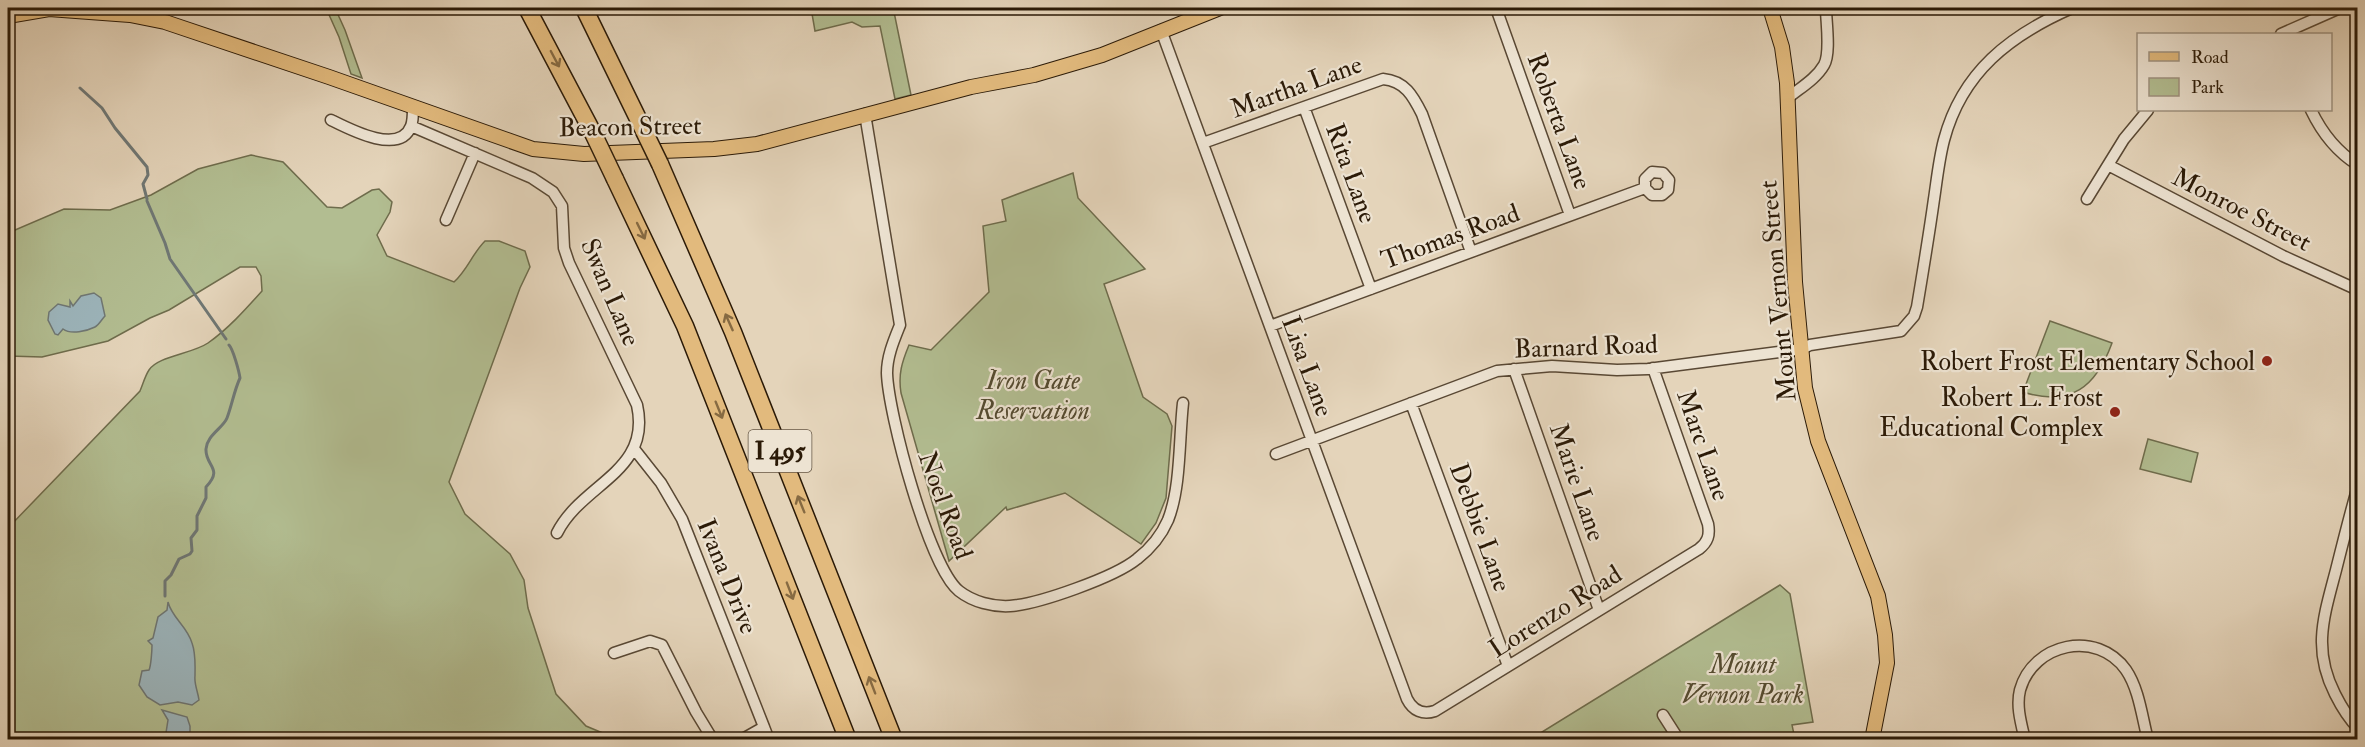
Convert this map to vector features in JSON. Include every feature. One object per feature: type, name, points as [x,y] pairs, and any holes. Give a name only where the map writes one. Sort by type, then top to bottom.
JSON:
[{"type":"highway","name":"I 495","points":[[527,8],[593,133],[689,336],[848,740]]},
{"type":"highway","name":"I 495","points":[[584,8],[660,164],[733,332],[894,740]]},
{"type":"main road","name":"Beacon Street","points":[[8,16],[40,8],[130,15],[165,22],[533,149],[576,154],[714,149],[757,144],[971,87],[1034,75],[1102,55],[1220,8]]},
{"type":"main road","name":"Mount Vernon Street","points":[[1770,8],[1782,47],[1788,98],[1795,282],[1805,388],[1818,441],[1878,596],[1885,635],[1887,663],[1872,740]]},
{"type":"street","name":"Roberta Lane","points":[[1496,8],[1570,216]]},
{"type":"street","points":[[1788,98],[1811,80],[1825,64],[1827,54],[1826,8]]},
{"type":"street","name":"Barnard Road","points":[[1276,454],[1497,371],[1552,366],[1617,370],[1653,368],[1802,349],[1810,345],[1892,334],[1904,328],[1914,316],[1917,307],[1943,141],[1958,102],[1995,53],[2041,21],[2072,8]]},
{"type":"street","points":[[2283,33],[2340,8]]},
{"type":"street","name":"Lisa Lane","points":[[1161,30],[1407,699],[1411,706],[1420,712]]},
{"type":"street","name":"Martha Lane","points":[[1203,143],[1383,79],[1400,82],[1414,99],[1422,114],[1471,252]]},
{"type":"street","name":"Rita Lane","points":[[1304,107],[1371,289]]},
{"type":"street","points":[[331,120],[356,132],[395,140],[404,136],[411,126],[413,108]]},
{"type":"street","points":[[2087,199],[2124,139],[2147,111]]},
{"type":"street","points":[[2311,111],[2334,145],[2358,165]]},
{"type":"street","name":"Noel Road","points":[[865,114],[900,325],[890,353],[887,372],[891,407],[928,536],[943,569],[957,590],[974,600],[991,605],[1011,606],[1085,585],[1136,561],[1155,543],[1168,520],[1175,491],[1183,403]]},
{"type":"street","name":"Swan Lane","points":[[411,126],[542,183],[553,192],[562,206],[564,248],[569,262],[637,405],[641,422],[635,450]]},
{"type":"street","points":[[446,220],[475,153]]},
{"type":"street","name":"Monroe Street","points":[[2108,165],[2283,255],[2358,290]]},
{"type":"street","name":"Thomas Road","points":[[1270,326],[1645,188]]},
{"type":"street","name":"Marc Lane","points":[[1653,368],[1708,524],[1709,537]]},
{"type":"street","name":"Marie Lane","points":[[1514,369],[1599,610]]},
{"type":"street","name":"Debbie Lane","points":[[1412,403],[1508,666]]},
{"type":"street","points":[[557,533],[564,519],[635,450]]},
{"type":"street","name":"Ivana Drive","points":[[635,450],[661,483],[682,519],[769,740]]},
{"type":"street","points":[[2358,486],[2324,615],[2320,639],[2326,678],[2342,708],[2358,728]]},
{"type":"street","name":"Lorenzo Road","points":[[1420,712],[1435,711],[1699,549],[1709,537]]},
{"type":"street","points":[[614,653],[650,641],[662,645],[713,740]]},
{"type":"street","points":[[2025,740],[2018,704],[2024,678],[2041,658],[2058,648],[2078,645],[2104,651],[2124,668],[2136,692],[2148,740]]},
{"type":"street","points":[[1663,715],[1679,740]]},
{"type":"street","points":[[741,740],[764,727]]},
{"type":"green space","points":[[326,8],[335,8],[362,78],[351,74],[339,37]]},
{"type":"green space","points":[[811,8],[908,8],[894,12],[911,95],[895,99],[880,26],[862,27],[852,22],[815,31]]},
{"type":"green space","points":[[251,155],[283,162],[327,207],[342,208],[372,190],[379,189],[392,202],[390,212],[377,235],[387,256],[454,282],[485,241],[499,241],[525,251],[530,267],[520,288],[449,482],[465,514],[510,554],[524,580],[528,608],[556,694],[586,726],[617,739],[8,739],[8,528],[140,391],[153,365],[208,343],[243,312],[262,291],[261,276],[256,267],[240,267],[169,310],[108,341],[42,357],[8,356],[8,233],[64,209],[110,210],[151,195],[198,169]]},
{"type":"green space","name":"Iron Gate Reservation","points":[[1073,173],[1078,198],[1145,269],[1104,284],[1143,397],[1167,414],[1172,426],[1166,498],[1156,523],[1141,544],[1065,493],[1007,510],[1006,507],[949,561],[901,393],[900,374],[904,357],[909,345],[931,350],[989,292],[983,226],[1006,221],[1002,200]]},
{"type":"green space","points":[[2050,321],[2112,343],[2106,358],[2089,382],[2080,390],[2055,397],[2023,392]]},
{"type":"green space","points":[[2148,439],[2198,453],[2191,482],[2140,469]]},
{"type":"green space","name":"Mount Vernon Park","points":[[1780,585],[1790,594],[1813,722],[1792,725],[1795,739],[1529,740]]},
{"type":"water","points":[[94,293],[101,298],[105,316],[98,325],[79,332],[63,329],[58,335],[55,334],[48,320],[49,312],[58,304],[70,307],[70,301],[73,306],[81,296]]},
{"type":"water","points":[[168,602],[190,637],[193,647],[195,682],[199,700],[192,705],[178,702],[160,705],[147,697],[139,685],[142,671],[149,670],[152,645],[148,641],[153,638],[158,617],[167,610]]},
{"type":"water","points":[[162,710],[187,717],[190,739],[165,739],[168,720]]},
{"type":"waterway","points":[[80,88],[102,108],[147,167],[148,175],[143,184],[147,199]]},
{"type":"waterway","points":[[147,201],[170,259],[226,339]]},
{"type":"waterway","points":[[165,596],[165,581],[171,575],[179,559],[192,551],[191,538],[197,530],[197,516],[206,498],[206,487],[214,471],[206,455],[207,444],[227,418],[240,378],[229,345]]},
{"type":"place","name":"Robert Frost Elementary School","points":[[2267,361]]},
{"type":"place","name":"Robert L. Frost Educational Complex","points":[[2115,412]]}]
